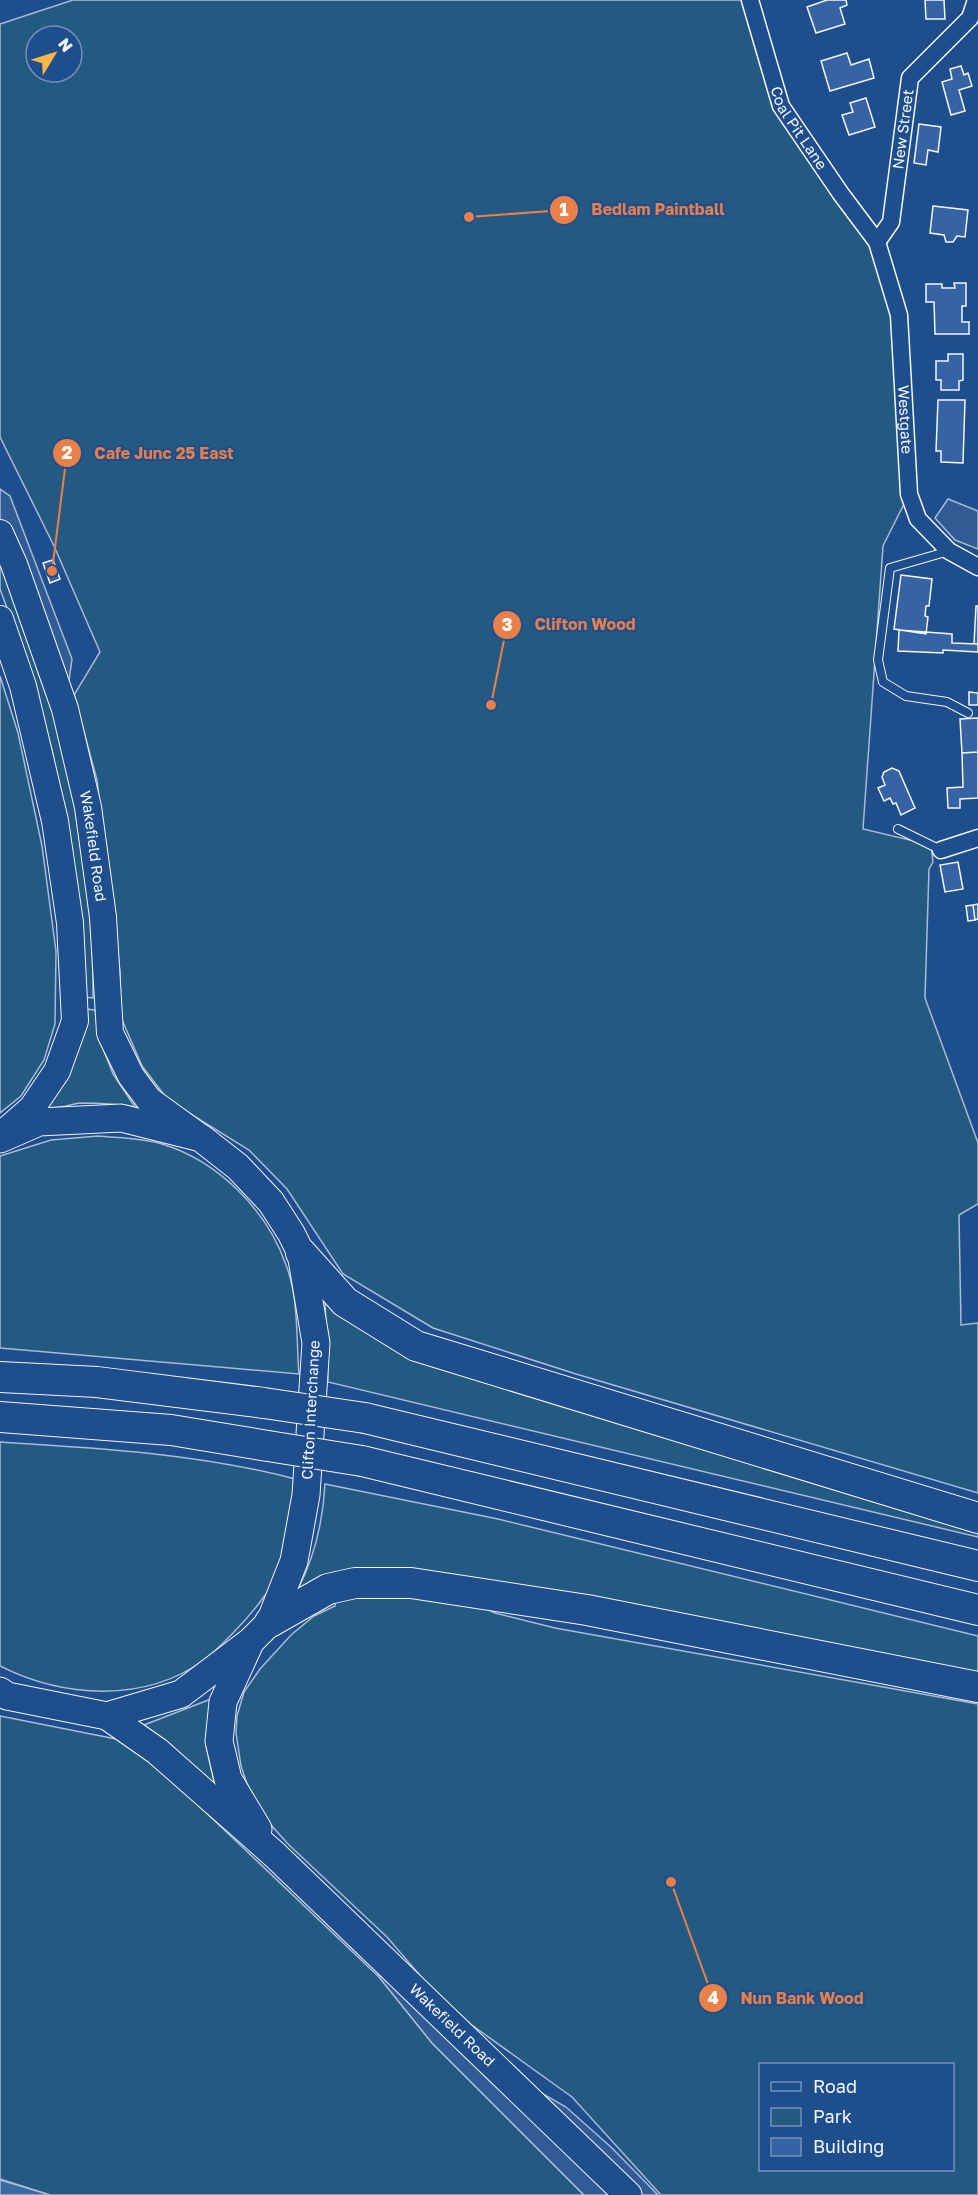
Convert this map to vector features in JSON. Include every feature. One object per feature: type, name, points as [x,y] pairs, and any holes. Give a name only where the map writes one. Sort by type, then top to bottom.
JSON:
[{"type":"highway","name":"Clifton Interchange","points":[[0,1137],[39,1122],[121,1118],[201,1138],[238,1167],[271,1202],[301,1253],[316,1343],[306,1495],[294,1561],[261,1631]]},
{"type":"highway","points":[[301,1253],[345,1302],[416,1346],[978,1518]]},
{"type":"highway","points":[[0,1377],[97,1382],[365,1418],[978,1566]]},
{"type":"highway","points":[[0,1417],[171,1430],[362,1461],[978,1610]]},
{"type":"highway","points":[[0,1691],[7,1696],[107,1716],[181,1694],[261,1631],[328,1589],[355,1583],[411,1583],[587,1610],[978,1687]]},
{"type":"highway","name":"Wakefield Road","points":[[261,1631],[223,1702],[219,1741],[228,1779],[275,1855]]},
{"type":"highway","name":"Wakefield Road","points":[[107,1716],[157,1751],[275,1855],[628,2195]]},
{"type":"main road","name":"Wakefield Road","points":[[0,533],[14,564],[65,709],[88,807],[103,917],[110,1033],[131,1076],[149,1100],[201,1138]]},
{"type":"main road","points":[[0,619],[23,687],[55,821],[70,923],[75,1021],[57,1071],[32,1108],[0,1137]]},
{"type":"street","name":"Coal Pit Lane","points":[[750,0],[781,106],[877,242]]},
{"type":"street","name":"New Street","points":[[877,242],[891,222],[910,78],[970,18],[975,0]]},
{"type":"street","name":"Westgate","points":[[877,242],[899,315],[909,494],[918,519],[949,551],[978,566]]},
{"type":"street","points":[[941,850],[978,838]]},
{"type":"lane","points":[[949,551],[890,568],[878,660],[884,682],[906,696],[946,702],[968,712]]},
{"type":"lane","points":[[898,828],[941,850]]},
{"type":"green space","points":[[73,0],[750,0],[779,104],[877,242],[899,315],[909,494],[883,546],[863,829],[931,845],[933,862],[929,869],[925,998],[978,1143],[978,1204],[959,1215],[961,1325],[978,1323],[978,1493],[576,1374],[433,1328],[343,1274],[287,1189],[249,1150],[168,1100],[142,1066],[120,1015],[120,972],[97,780],[74,695],[100,652],[54,546],[0,437],[0,24]]},
{"type":"green space","points":[[0,559],[39,664],[65,755],[86,878],[93,998],[83,997],[67,827],[52,750],[28,665],[0,589]]},
{"type":"green space","points":[[0,676],[18,733],[42,846],[56,951],[55,1024],[44,1060],[21,1096],[0,1113]]},
{"type":"green space","points":[[85,1009],[95,1010],[100,1041],[113,1074],[135,1107],[81,1103],[46,1107]]},
{"type":"green space","points":[[98,1136],[147,1140],[183,1152],[221,1175],[253,1207],[278,1245],[290,1278],[295,1305],[299,1374],[0,1348],[0,1156],[51,1140]]},
{"type":"green space","points":[[325,1299],[340,1310],[978,1526],[978,1537],[328,1382]]},
{"type":"green space","points":[[0,1442],[189,1458],[299,1480],[277,1577],[240,1626],[212,1654],[181,1674],[156,1684],[104,1691],[77,1690],[24,1677],[0,1666]]},
{"type":"green space","points":[[325,1484],[498,1519],[978,1636],[978,1675],[682,1617],[298,1589],[317,1538]]},
{"type":"green space","points":[[410,1592],[475,1603],[495,1613],[555,1628],[978,1704],[978,2195],[661,2195],[572,2097],[448,2008],[387,1937],[288,1844],[271,1825],[247,1784],[241,1766],[236,1733],[237,1716],[244,1692],[260,1669],[291,1635],[314,1616],[335,1606],[336,1601],[358,1595]]},
{"type":"green space","points":[[211,1699],[206,1746],[215,1786],[171,1745],[144,1725]]},
{"type":"green space","points":[[0,1716],[116,1739],[154,1763],[379,1977],[432,2043],[584,2195],[50,2195],[0,2179]]},
{"type":"shaded area","points":[[0,489],[10,496],[72,659],[65,709],[0,533]]},
{"type":"shaded area","points":[[948,499],[978,511],[978,549],[955,540],[935,518]]},
{"type":"shaded area","points":[[377,1952],[529,2086],[566,2107],[612,2148],[658,2195],[584,2195],[432,2043],[379,1977]]},
{"type":"shaded area","points":[[0,2180],[50,2195],[0,2195]]},
{"type":"building","points":[[827,0],[846,0],[847,5],[840,8],[845,24],[816,33],[807,7]]},
{"type":"building","points":[[925,0],[944,0],[945,19],[926,19]]},
{"type":"building","points":[[847,53],[851,65],[869,59],[874,78],[830,91],[821,61]]},
{"type":"building","points":[[961,66],[964,75],[968,73],[972,86],[959,90],[965,111],[951,115],[942,82],[952,79],[950,69]]},
{"type":"building","points":[[866,98],[875,127],[849,135],[842,115],[853,112],[850,103]]},
{"type":"building","points":[[919,124],[941,127],[938,152],[928,150],[926,165],[914,163]]},
{"type":"building","points":[[933,206],[968,210],[965,237],[957,236],[953,242],[946,242],[944,235],[930,233]]},
{"type":"building","points":[[954,283],[966,283],[966,306],[962,306],[962,322],[969,322],[969,334],[935,334],[934,302],[926,302],[926,284],[942,284],[942,288],[955,288]]},
{"type":"building","points":[[948,354],[963,354],[963,380],[959,381],[959,390],[941,390],[941,380],[936,380],[936,361],[948,361]]},
{"type":"building","points":[[938,400],[965,400],[963,463],[941,462],[941,451],[936,451]]},
{"type":"building","points":[[53,560],[60,579],[50,583],[43,563]]},
{"type":"building","points":[[901,575],[932,579],[929,606],[926,606],[925,616],[928,617],[926,634],[894,629]]},
{"type":"building","points":[[976,606],[978,606],[978,644],[974,644]]},
{"type":"building","points":[[899,630],[952,634],[952,643],[978,644],[978,652],[898,651]]},
{"type":"building","points":[[969,692],[978,693],[978,705],[969,705]]},
{"type":"building","points":[[978,718],[978,752],[962,753],[960,719]]},
{"type":"building","points":[[978,752],[978,798],[960,799],[960,808],[948,808],[947,788],[963,787],[962,753]]},
{"type":"building","points":[[892,768],[899,771],[915,808],[901,815],[896,803],[893,804],[890,798],[884,801],[878,788],[885,785],[882,777],[884,772]]},
{"type":"building","points":[[958,862],[963,889],[945,892],[940,865]]},
{"type":"building","points":[[978,904],[978,919],[975,920],[973,905]]},
{"type":"building","points":[[973,905],[975,920],[968,921],[966,906]]},
{"type":"place","name":"Bedlam Paintball","points":[[469,217]]},
{"type":"place","name":"Cafe Junc 25 East","points":[[52,571]]},
{"type":"place","name":"Clifton Wood","points":[[491,705]]},
{"type":"place","name":"Nun Bank Wood","points":[[671,1882]]}]
